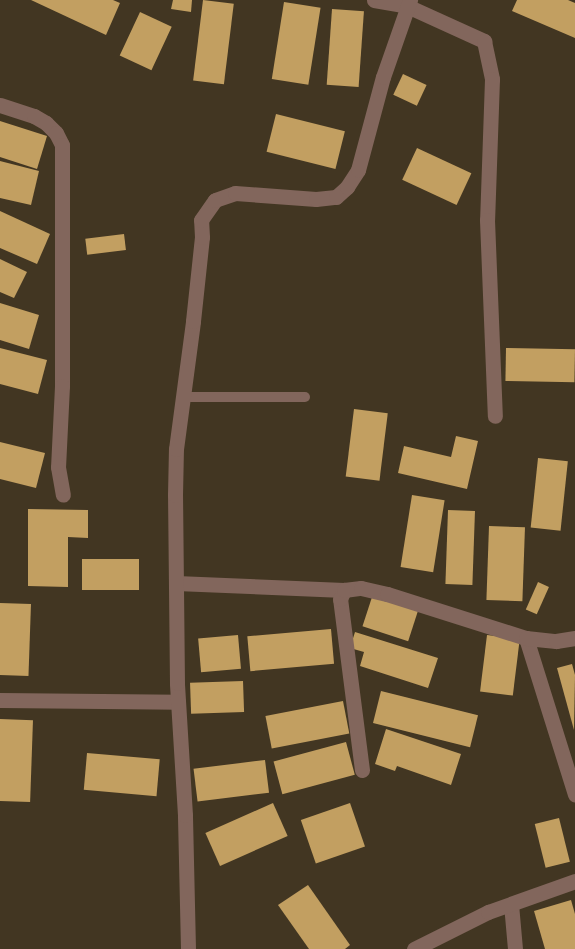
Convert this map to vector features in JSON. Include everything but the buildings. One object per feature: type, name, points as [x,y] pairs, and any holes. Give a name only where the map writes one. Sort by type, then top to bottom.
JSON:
[{"type":"street","points":[[374,0],[408,3],[484,41],[492,79],[487,220],[495,416]]},
{"type":"street","points":[[188,949],[178,702],[176,449],[202,237],[201,220],[214,200],[235,194],[316,199],[336,197],[347,187],[358,170],[383,77],[408,3]]},
{"type":"street","points":[[0,105],[34,116],[46,123],[56,133],[62,146],[62,386],[58,467],[63,495]]},
{"type":"street","points":[[176,583],[344,590],[361,588],[526,638],[556,641],[575,638]]},
{"type":"street","points":[[344,590],[340,599],[362,770]]},
{"type":"street","points":[[526,638],[575,794]]},
{"type":"street","points":[[0,700],[178,702]]},
{"type":"street","points":[[414,949],[488,912],[575,881]]},
{"type":"street","points":[[511,904],[515,949]]},
{"type":"lane","points":[[184,398],[305,398]]}]
